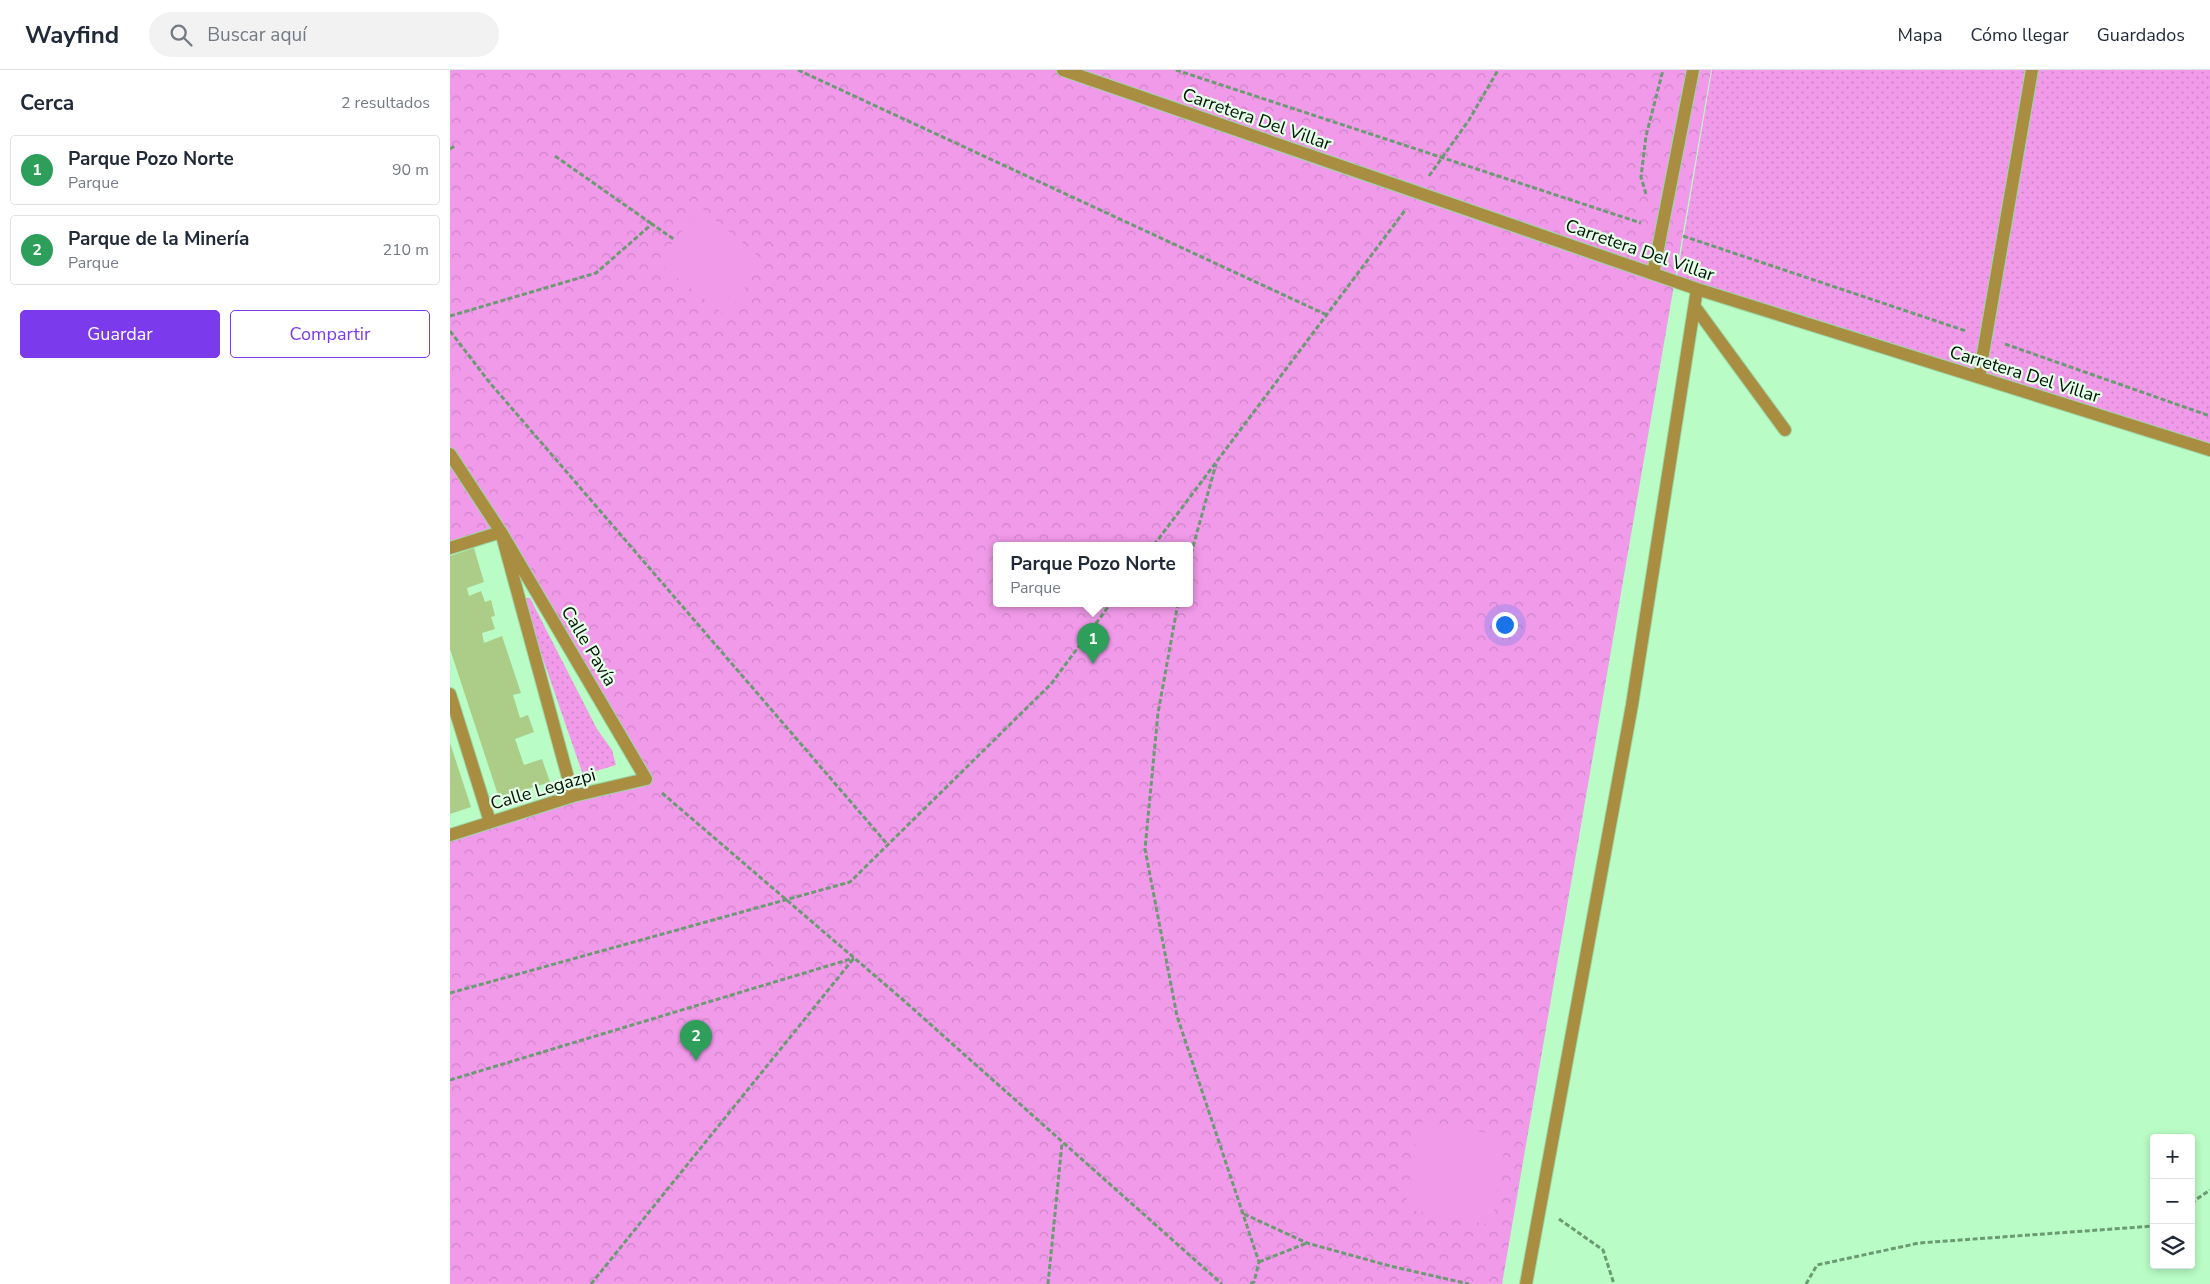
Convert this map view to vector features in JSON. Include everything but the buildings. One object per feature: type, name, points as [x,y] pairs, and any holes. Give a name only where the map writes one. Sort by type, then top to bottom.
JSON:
[{"type":"street","name":"Carretera Del Villar","points":[[1063,70],[1697,289],[2210,450]]},
{"type":"street","points":[[1653,274],[1693,70]]},
{"type":"street","points":[[1979,377],[2032,70]]},
{"type":"street","points":[[1526,1284],[1632,705],[1697,289]]},
{"type":"street","points":[[1695,307],[1784,430]]},
{"type":"street","name":"Calle Pavía","points":[[450,454],[501,532],[646,779]]},
{"type":"street","points":[[450,548],[501,532]]},
{"type":"street","name":"Calle Pavía","points":[[501,532],[574,796]]},
{"type":"street","points":[[450,694],[490,822]]},
{"type":"street","name":"Calle Legazpi","points":[[450,835],[574,796],[646,779]]},
{"type":"path","points":[[798,70],[1327,315]]},
{"type":"path","points":[[1176,70],[1986,338],[2210,416]]},
{"type":"path","points":[[1156,542],[1418,193],[1469,120],[1498,70]]},
{"type":"path","points":[[1662,230],[1641,177],[1646,136],[1663,70]]},
{"type":"path","points":[[450,149],[456,146]]},
{"type":"path","points":[[555,156],[675,240]]},
{"type":"path","points":[[450,316],[596,273],[652,224]]},
{"type":"path","points":[[450,331],[496,391],[888,844]]},
{"type":"path","points":[[1193,547],[1217,461]]},
{"type":"path","points":[[450,993],[850,882],[1051,684],[1108,607]]},
{"type":"path","points":[[1177,607],[1158,712],[1145,849],[1177,1016],[1259,1262],[1254,1282],[1249,1284]]},
{"type":"path","points":[[646,779],[854,958],[1222,1284]]},
{"type":"path","points":[[450,1080],[854,958]]},
{"type":"path","points":[[591,1284],[854,958]]},
{"type":"path","points":[[1048,1284],[1062,1143]]},
{"type":"path","points":[[2195,1200],[2210,1190]]},
{"type":"path","points":[[1541,1207],[1603,1250],[1614,1284]]},
{"type":"path","points":[[1244,1214],[1307,1243],[1390,1266],[1469,1284]]},
{"type":"path","points":[[1806,1284],[1817,1265],[1919,1242],[2150,1226]]},
{"type":"path","points":[[1259,1262],[1307,1243]]},
{"type":"green space","points":[[450,70],[1711,70],[1502,1284],[450,1284],[450,838],[646,780],[501,532],[450,548]]},
{"type":"green space","points":[[1712,70],[2210,70],[2210,450],[1676,282]]},
{"type":"green space","points":[[701,208],[763,260],[726,316],[657,262]]},
{"type":"green space","points":[[522,598],[530,598],[597,729],[612,750],[616,765],[583,775]]},
{"type":"green space","points":[[1419,1122],[1506,1136],[1492,1225],[1405,1209]]},
{"type":"place","name":"Parque Pozo Norte","points":[[1093,664]]},
{"type":"place","name":"Parque de la Minería","points":[[696,1061]]}]
